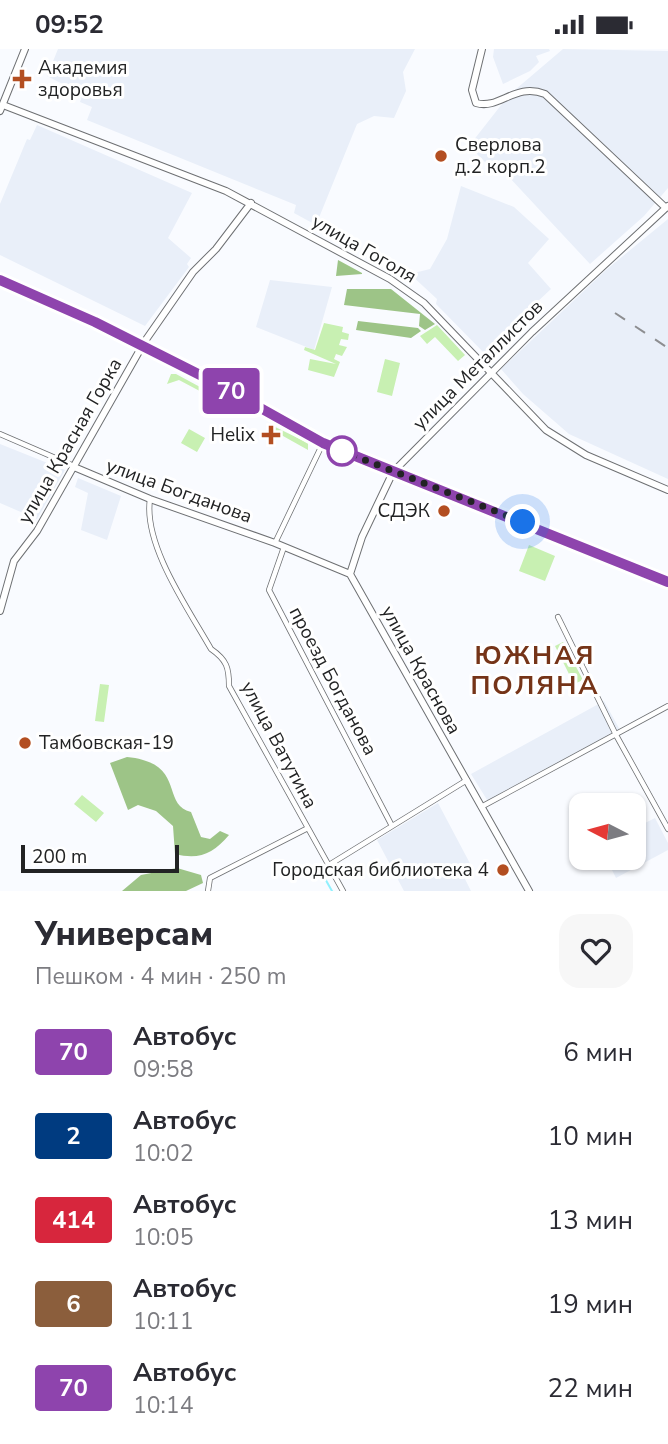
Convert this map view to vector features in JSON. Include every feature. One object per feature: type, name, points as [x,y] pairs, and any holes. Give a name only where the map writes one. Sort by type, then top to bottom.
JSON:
[{"type":"main road","points":[[1,107],[25,49]]},
{"type":"main road","points":[[482,49],[472,86],[473,100],[481,105],[491,104],[518,92],[545,94],[667,207]]},
{"type":"main road","name":"улица Гоголя","points":[[1,107],[179,171],[251,203],[406,289],[432,312],[546,431],[565,444],[668,490]]},
{"type":"main road","name":"улица Красная Горка","points":[[0,611],[1,597],[14,561],[27,548],[142,346],[193,272],[216,249],[251,203]]},
{"type":"main road","name":"улица Металлистов","points":[[350,573],[362,537],[393,472],[490,374],[667,207]]},
{"type":"main road","points":[[0,280],[142,346],[323,443],[668,582]]},
{"type":"main road","name":"улица Богданова","points":[[74,467],[150,499],[284,546],[350,573]]},
{"type":"main road","name":"улица Краснова","points":[[350,573],[529,891]]},
{"type":"street","name":"улица Богданова","points":[[0,434],[74,467]]},
{"type":"street","points":[[275,543],[323,443]]},
{"type":"street","name":"улица Ватутина","points":[[150,499],[148,509],[163,564],[211,649],[222,656],[229,667],[229,686],[343,891]]},
{"type":"street","name":"проезд Богданова","points":[[284,546],[269,590],[392,826]]},
{"type":"street","points":[[558,617],[616,735],[668,829]]},
{"type":"street","points":[[481,807],[668,706]]},
{"type":"street","points":[[329,865],[467,781]]},
{"type":"street","points":[[208,891],[211,878],[308,828]]},
{"type":"shaded area","points":[[58,49],[415,49],[403,72],[406,91],[394,118],[374,116],[357,124],[316,225],[294,213],[296,205],[87,120],[92,107],[80,102],[82,96],[90,98],[47,76]]},
{"type":"shaded area","points":[[494,49],[550,51],[536,56],[539,62],[530,71],[503,84],[493,57]]},
{"type":"shaded area","points":[[563,49],[668,51],[668,188],[644,216],[590,264],[495,162],[489,166],[469,146],[509,95]]},
{"type":"shaded area","points":[[37,125],[192,193],[168,238],[191,258],[187,264],[189,267],[145,326],[0,255],[0,204],[27,139],[30,140]]},
{"type":"shaded area","points":[[461,186],[514,207],[549,239],[528,263],[551,289],[521,317],[525,322],[489,358],[436,304],[437,299],[410,274],[430,269],[447,239]]},
{"type":"shaded area","points":[[668,219],[668,479],[569,434],[523,394],[501,369],[606,270]]},
{"type":"shaded area","points":[[270,280],[332,287],[314,350],[256,327]]},
{"type":"shaded area","points":[[0,444],[65,470],[37,519],[0,503]]},
{"type":"shaded area","points":[[78,478],[121,496],[107,540],[81,530],[88,493],[75,487]]},
{"type":"shaded area","points":[[604,701],[620,730],[489,803],[471,774]]},
{"type":"shaded area","points":[[438,803],[474,871],[464,877],[471,891],[404,891],[377,840]]},
{"type":"shaded area","points":[[655,818],[668,843],[668,850],[646,862],[646,822]]},
{"type":"shaded area","points":[[612,870],[631,870],[616,878]]},
{"type":"green space","points":[[338,260],[362,273],[362,274],[336,276]]},
{"type":"green space","points":[[347,289],[391,289],[435,324],[425,330],[419,326],[420,314],[344,305]]},
{"type":"green space","points":[[358,321],[418,328],[421,331],[411,338],[356,330]]},
{"type":"green space","points":[[324,323],[343,327],[342,332],[349,334],[348,340],[341,339],[339,345],[347,347],[342,356],[336,354],[334,359],[340,362],[334,377],[308,370],[310,359],[336,364],[304,350],[305,347],[315,350]]},
{"type":"green space","points":[[437,325],[465,355],[458,361],[435,337],[427,344],[420,336]]},
{"type":"green space","points":[[385,359],[400,363],[392,396],[377,392]]},
{"type":"green space","points":[[171,374],[176,374],[213,394],[211,397],[179,380],[167,384]]},
{"type":"green space","points":[[269,424],[308,443],[308,450],[267,427]]},
{"type":"green space","points":[[189,429],[205,438],[197,452],[181,443]]},
{"type":"green space","points":[[529,545],[555,556],[545,581],[519,571]]},
{"type":"green space","points":[[563,642],[583,680],[574,684],[555,646]]},
{"type":"green space","points":[[100,684],[109,685],[104,722],[95,721]]},
{"type":"green space","points":[[127,757],[158,767],[170,784],[176,801],[191,812],[201,837],[210,839],[220,831],[229,835],[205,854],[175,854],[173,826],[156,811],[138,805],[128,810],[110,763]]},
{"type":"green space","points":[[82,795],[104,813],[96,822],[74,804]]},
{"type":"green space","points":[[177,868],[201,875],[203,883],[186,891],[122,891],[141,875]]},
{"type":"waterway","points":[[323,875],[332,891]]},
{"type":"railway","points":[[615,313],[668,348]]},
{"type":"bus line","name":"70","points":[[0,280],[95,322],[214,382],[323,443],[668,582]]},
{"type":"place","name":"Академия здоровья","points":[[22,79]]},
{"type":"place","name":"Сверлова д.2 корп.2","points":[[441,156]]},
{"type":"place","name":"Helix","points":[[271,435]]},
{"type":"place","name":"СДЭК","points":[[444,511]]},
{"type":"place","name":"Тамбовская-19","points":[[25,743]]},
{"type":"place","name":"Городская библиотека 4","points":[[503,870]]},
{"type":"district","name":"ЮЖНАЯ ПОЛЯНА","points":[[535,670]]},
{"type":"route","points":[[342,451],[523,522]]}]
